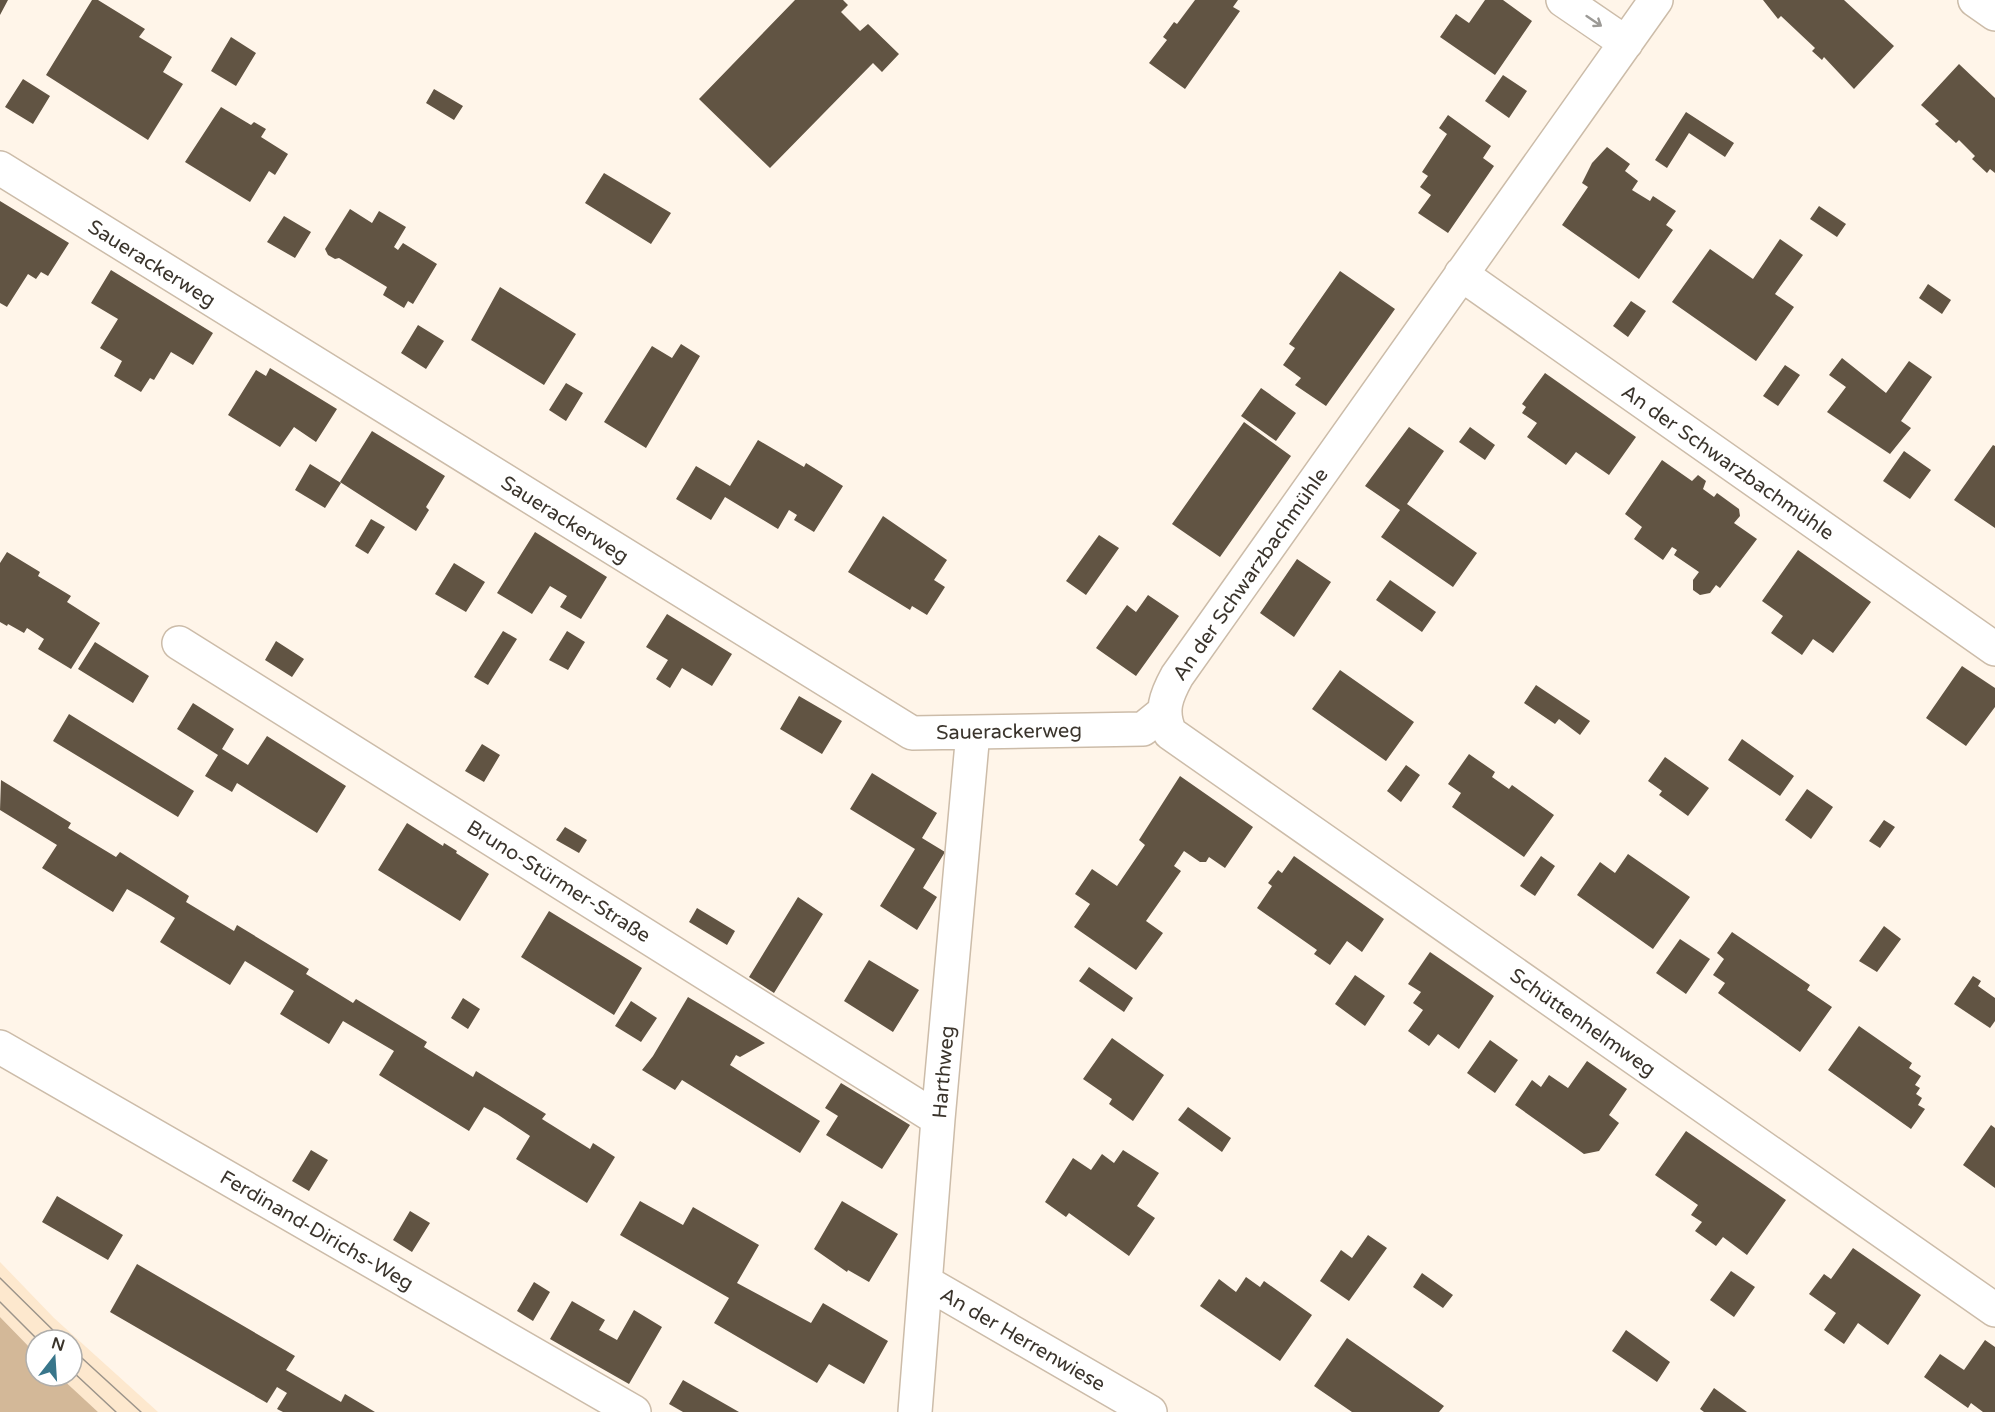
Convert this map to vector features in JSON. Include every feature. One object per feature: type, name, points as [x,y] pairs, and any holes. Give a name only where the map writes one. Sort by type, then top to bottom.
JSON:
[{"type":"street","points":[[1563,0],[1626,42]]},
{"type":"street","name":"An der Schwarzbachmühle","points":[[1167,722],[1167,694],[1178,676],[1656,0]]},
{"type":"street","points":[[1975,0],[1995,14]]},
{"type":"street","name":"Sauerackerweg","points":[[0,168],[912,733],[1143,729],[1167,722]]},
{"type":"street","name":"An der Schwarzbachmühle","points":[[1461,274],[1995,649]]},
{"type":"street","name":"Bruno-Stürmer-Straße","points":[[179,643],[938,1119]]},
{"type":"street","name":"Schüttenhelmweg","points":[[1167,722],[1995,1310]]},
{"type":"street","name":"Harthweg","points":[[915,1412],[927,1283],[938,1119],[973,732]]},
{"type":"street","name":"Ferdinand-Dirichs-Weg","points":[[0,1047],[634,1412]]},
{"type":"street","name":"An der Herrenwiese","points":[[927,1283],[1150,1412]]},
{"type":"shaded area","points":[[0,1262],[65,1328],[24,1328],[24,1342],[0,1317]]},
{"type":"shaded area","points":[[0,1317],[24,1342],[24,1388],[72,1388],[98,1412],[0,1412]]},
{"type":"shaded area","points":[[84,1345],[158,1412],[98,1412],[72,1388],[84,1388]]},
{"type":"building","points":[[0,0],[8,0],[0,15]]},
{"type":"building","points":[[92,0],[98,0],[145,29],[139,37],[172,57],[163,72],[183,84],[148,140],[46,75]]},
{"type":"building","points":[[795,0],[843,0],[848,5],[841,12],[860,31],[868,24],[899,54],[882,72],[873,63],[770,168],[699,99]]},
{"type":"building","points":[[1195,0],[1238,0],[1233,7],[1240,11],[1185,89],[1149,63],[1167,40],[1163,37],[1174,22],[1177,24]]},
{"type":"building","points":[[1485,0],[1503,0],[1532,21],[1495,75],[1440,37],[1456,14],[1469,23]]},
{"type":"building","points":[[1763,0],[1844,0],[1894,46],[1854,89],[1824,57],[1822,60],[1812,51],[1815,48],[1781,16],[1778,19]]},
{"type":"building","points":[[231,37],[256,53],[236,86],[211,71]]},
{"type":"building","points":[[1959,64],[1995,98],[1995,173],[1990,169],[1987,173],[1972,159],[1975,156],[1959,140],[1956,143],[1935,124],[1939,121],[1921,105]]},
{"type":"building","points":[[1503,75],[1527,91],[1509,118],[1485,101]]},
{"type":"building","points":[[23,79],[50,96],[33,124],[5,107]]},
{"type":"building","points":[[434,89],[463,106],[454,120],[426,103]]},
{"type":"building","points":[[221,107],[251,125],[254,122],[266,129],[261,137],[288,154],[275,175],[269,171],[250,202],[185,162]]},
{"type":"building","points":[[1686,112],[1734,143],[1725,157],[1689,133],[1667,168],[1655,160]]},
{"type":"building","points":[[1448,115],[1491,146],[1483,158],[1494,166],[1448,233],[1418,213],[1431,195],[1420,187],[1428,176],[1422,172],[1447,134],[1439,128]]},
{"type":"building","points":[[1607,147],[1630,164],[1625,171],[1638,181],[1632,190],[1650,201],[1653,196],[1676,211],[1666,225],[1673,230],[1639,279],[1562,225],[1588,187],[1582,183],[1592,163]]},
{"type":"building","points":[[604,173],[671,213],[651,244],[585,203]]},
{"type":"building","points":[[0,201],[69,243],[48,276],[41,272],[36,279],[28,274],[7,307],[0,303]]},
{"type":"building","points":[[1819,206],[1846,224],[1837,237],[1810,219]]},
{"type":"building","points":[[350,209],[372,223],[379,211],[406,227],[394,247],[398,250],[403,243],[437,264],[413,304],[408,301],[404,308],[383,295],[387,287],[339,258],[335,259],[328,255],[325,249]]},
{"type":"building","points":[[284,216],[311,232],[295,258],[267,242]]},
{"type":"building","points":[[1780,239],[1803,255],[1775,294],[1794,307],[1756,361],[1672,302],[1710,249],[1753,279]]},
{"type":"building","points":[[111,270],[213,333],[193,365],[171,352],[154,380],[150,378],[141,392],[114,376],[122,361],[100,348],[118,319],[91,303]]},
{"type":"building","points":[[1340,271],[1395,309],[1326,406],[1295,385],[1301,378],[1283,365],[1295,348],[1289,344]]},
{"type":"building","points":[[1928,284],[1951,300],[1942,314],[1919,298]]},
{"type":"building","points":[[500,287],[576,334],[544,385],[471,340]]},
{"type":"building","points":[[1631,301],[1646,311],[1628,337],[1613,326]]},
{"type":"building","points":[[418,325],[444,341],[426,369],[401,353]]},
{"type":"building","points":[[681,344],[700,356],[646,448],[604,422],[652,346],[672,358]]},
{"type":"building","points":[[1842,358],[1886,393],[1909,361],[1932,377],[1901,421],[1911,428],[1890,454],[1827,412],[1846,387],[1829,375]]},
{"type":"building","points":[[1785,365],[1800,375],[1778,406],[1763,396]]},
{"type":"building","points":[[270,368],[337,409],[316,442],[294,427],[280,447],[228,415],[256,370],[266,376]]},
{"type":"building","points":[[1545,373],[1636,437],[1609,475],[1576,452],[1566,465],[1527,437],[1537,423],[1522,413],[1526,407],[1522,404]]},
{"type":"building","points":[[566,383],[583,393],[566,421],[549,410]]},
{"type":"building","points":[[1261,388],[1296,413],[1276,441],[1241,416]]},
{"type":"building","points":[[1244,422],[1291,456],[1220,557],[1172,524]]},
{"type":"building","points":[[1409,427],[1444,451],[1407,504],[1477,553],[1453,587],[1381,537],[1400,510],[1365,486]]},
{"type":"building","points":[[1470,427],[1495,445],[1485,460],[1459,442]]},
{"type":"building","points":[[372,431],[445,476],[426,507],[429,510],[416,531],[340,482]]},
{"type":"building","points":[[758,440],[804,467],[806,463],[843,486],[814,532],[794,520],[797,515],[789,510],[778,529],[725,497],[711,520],[676,499],[696,466],[730,486]]},
{"type":"building","points":[[1993,445],[1995,446],[1995,528],[1954,500]]},
{"type":"building","points":[[1904,451],[1931,470],[1910,499],[1883,481]]},
{"type":"building","points":[[1662,460],[1692,481],[1698,475],[1706,481],[1703,489],[1714,497],[1717,493],[1739,509],[1740,516],[1734,523],[1757,539],[1720,588],[1716,585],[1710,593],[1700,595],[1693,590],[1693,580],[1699,572],[1674,555],[1677,550],[1672,547],[1663,560],[1634,539],[1642,527],[1625,514]]},
{"type":"building","points":[[310,464],[341,483],[325,508],[295,490]]},
{"type":"building","points":[[883,516],[947,560],[934,580],[945,587],[927,615],[912,606],[910,610],[848,572]]},
{"type":"building","points":[[371,519],[385,527],[368,554],[355,546]]},
{"type":"building","points":[[535,532],[607,577],[581,619],[560,607],[567,596],[550,586],[532,614],[497,593]]},
{"type":"building","points":[[1099,535],[1119,548],[1086,595],[1066,581]]},
{"type":"building","points":[[1798,550],[1871,602],[1833,653],[1813,639],[1802,655],[1771,633],[1783,616],[1762,601]]},
{"type":"building","points":[[7,552],[40,572],[38,576],[71,596],[67,602],[100,623],[71,669],[38,649],[44,639],[27,628],[24,633],[0,622],[0,563]]},
{"type":"building","points":[[1297,559],[1331,582],[1294,637],[1260,613]]},
{"type":"building","points":[[454,563],[485,582],[466,612],[435,594]]},
{"type":"building","points":[[1390,580],[1436,612],[1422,632],[1376,600]]},
{"type":"building","points":[[1148,595],[1179,616],[1136,676],[1096,648],[1127,605],[1136,612]]},
{"type":"building","points":[[667,614],[732,654],[712,686],[682,668],[670,688],[656,679],[668,660],[646,647]]},
{"type":"building","points":[[503,631],[517,639],[488,685],[474,677]]},
{"type":"building","points":[[567,631],[585,642],[568,670],[549,660]]},
{"type":"building","points":[[276,641],[304,659],[292,677],[265,660]]},
{"type":"building","points":[[95,642],[149,676],[133,703],[78,669]]},
{"type":"building","points":[[1962,666],[1995,688],[1995,707],[1966,746],[1926,718]]},
{"type":"building","points":[[1340,670],[1414,722],[1386,761],[1312,709]]},
{"type":"building","points":[[1536,685],[1590,721],[1580,735],[1559,719],[1555,724],[1524,703]]},
{"type":"building","points":[[799,696],[842,721],[822,754],[780,729]]},
{"type":"building","points":[[193,703],[234,729],[222,749],[248,765],[267,736],[346,786],[317,833],[237,783],[232,792],[205,776],[218,755],[177,729]]},
{"type":"building","points":[[69,714],[194,791],[178,817],[53,741]]},
{"type":"building","points":[[1742,739],[1794,776],[1780,796],[1728,760]]},
{"type":"building","points":[[482,744],[500,755],[484,782],[465,771]]},
{"type":"building","points":[[1469,754],[1495,772],[1492,777],[1509,789],[1512,785],[1554,815],[1524,857],[1452,807],[1461,793],[1448,784]]},
{"type":"building","points":[[1665,757],[1709,788],[1688,816],[1659,795],[1662,791],[1648,781]]},
{"type":"building","points":[[1406,765],[1420,775],[1401,802],[1387,791]]},
{"type":"building","points":[[872,773],[937,813],[922,838],[945,852],[923,888],[937,897],[917,930],[880,906],[915,849],[850,809]]},
{"type":"building","points":[[1180,776],[1253,827],[1225,868],[1209,857],[1206,862],[1200,862],[1184,851],[1174,866],[1181,871],[1146,921],[1163,933],[1136,970],[1074,927],[1090,904],[1075,894],[1092,869],[1117,886],[1145,845],[1139,840]]},
{"type":"building","points":[[1,780],[71,823],[68,828],[116,857],[120,852],[189,896],[186,902],[234,931],[237,925],[309,969],[306,974],[353,1003],[356,999],[427,1042],[424,1047],[473,1077],[476,1071],[546,1114],[542,1119],[590,1149],[593,1143],[615,1157],[587,1203],[516,1159],[530,1136],[497,1114],[484,1107],[469,1131],[379,1075],[394,1051],[343,1021],[329,1044],[280,1014],[294,991],[245,961],[230,985],[160,942],[175,918],[141,897],[127,889],[113,912],[42,868],[57,845],[0,810]]},
{"type":"building","points":[[1807,789],[1833,807],[1811,839],[1785,820]]},
{"type":"building","points":[[1884,820],[1895,827],[1880,848],[1869,841]]},
{"type":"building","points":[[407,823],[443,846],[444,843],[457,851],[456,853],[489,874],[460,921],[378,870]]},
{"type":"building","points":[[565,827],[587,840],[579,853],[556,840]]},
{"type":"building","points":[[1628,854],[1690,897],[1653,949],[1577,895],[1600,862],[1615,873]]},
{"type":"building","points":[[1294,856],[1384,919],[1362,952],[1347,941],[1330,965],[1314,954],[1317,950],[1257,908],[1272,886],[1268,883],[1278,870],[1282,873]]},
{"type":"building","points":[[1541,856],[1555,866],[1535,896],[1520,886]]},
{"type":"building","points":[[798,897],[823,914],[774,993],[749,977]]},
{"type":"building","points":[[697,908],[735,931],[727,945],[689,922]]},
{"type":"building","points":[[549,911],[642,968],[614,1015],[521,957]]},
{"type":"building","points":[[1884,926],[1901,939],[1877,972],[1859,961]]},
{"type":"building","points":[[1732,932],[1810,985],[1807,990],[1832,1007],[1800,1052],[1718,993],[1725,983],[1713,975],[1724,959],[1717,953]]},
{"type":"building","points":[[1680,939],[1710,959],[1686,994],[1656,973]]},
{"type":"building","points":[[1430,952],[1494,996],[1459,1049],[1438,1034],[1429,1046],[1408,1031],[1423,1010],[1413,1003],[1421,992],[1408,984]]},
{"type":"building","points":[[869,960],[919,990],[893,1032],[844,1001]]},
{"type":"building","points":[[1089,967],[1133,998],[1124,1012],[1079,981]]},
{"type":"building","points":[[1355,975],[1385,996],[1365,1026],[1335,1004]]},
{"type":"building","points":[[1973,976],[1981,981],[1978,986],[1995,998],[1995,1021],[1990,1028],[1954,1004]]},
{"type":"building","points":[[688,997],[765,1043],[740,1057],[736,1055],[730,1065],[820,1121],[800,1153],[682,1080],[675,1090],[642,1070],[653,1056]]},
{"type":"building","points":[[463,998],[480,1009],[468,1029],[451,1018]]},
{"type":"building","points":[[631,1001],[657,1018],[641,1042],[615,1026]]},
{"type":"building","points":[[1859,1026],[1912,1063],[1909,1068],[1921,1076],[1915,1085],[1920,1088],[1916,1094],[1922,1098],[1918,1105],[1925,1109],[1911,1129],[1828,1070]]},
{"type":"building","points":[[1112,1038],[1164,1075],[1133,1121],[1109,1104],[1112,1099],[1083,1079]]},
{"type":"building","points":[[1490,1040],[1518,1060],[1495,1093],[1467,1073]]},
{"type":"building","points":[[1587,1061],[1627,1089],[1609,1115],[1619,1123],[1599,1151],[1584,1154],[1515,1105],[1532,1080],[1541,1087],[1549,1075],[1568,1088]]},
{"type":"building","points":[[841,1083],[910,1125],[882,1169],[826,1135],[838,1116],[825,1108]]},
{"type":"building","points":[[1188,1107],[1231,1138],[1222,1152],[1178,1120]]},
{"type":"building","points":[[1991,1125],[1995,1128],[1995,1188],[1963,1165]]},
{"type":"building","points":[[1686,1131],[1786,1200],[1747,1255],[1723,1237],[1716,1246],[1695,1231],[1702,1222],[1691,1215],[1698,1205],[1655,1175]]},
{"type":"building","points":[[311,1150],[328,1160],[309,1191],[292,1181]]},
{"type":"building","points":[[1123,1150],[1159,1173],[1137,1206],[1155,1218],[1129,1256],[1069,1213],[1066,1217],[1045,1202],[1073,1158],[1091,1170],[1102,1154],[1114,1163]]},
{"type":"building","points":[[57,1196],[123,1235],[108,1260],[42,1222]]},
{"type":"building","points":[[640,1201],[683,1225],[693,1207],[759,1245],[737,1283],[811,1323],[823,1303],[888,1341],[864,1384],[829,1364],[817,1383],[714,1323],[729,1298],[620,1235]]},
{"type":"building","points":[[842,1201],[898,1234],[869,1282],[848,1270],[847,1272],[814,1249]]},
{"type":"building","points":[[410,1211],[430,1223],[412,1252],[393,1240]]},
{"type":"building","points":[[1368,1235],[1387,1248],[1349,1301],[1320,1281],[1341,1250],[1352,1258]]},
{"type":"building","points":[[1853,1248],[1921,1295],[1888,1345],[1858,1323],[1844,1344],[1824,1330],[1836,1313],[1809,1294],[1824,1274],[1831,1279]]},
{"type":"building","points":[[137,1264],[295,1356],[286,1370],[341,1402],[345,1394],[375,1412],[283,1412],[277,1409],[287,1393],[277,1387],[267,1403],[110,1312]]},
{"type":"building","points":[[1731,1271],[1755,1287],[1734,1317],[1710,1300]]},
{"type":"building","points":[[1422,1273],[1453,1295],[1443,1308],[1413,1287]]},
{"type":"building","points":[[1246,1277],[1260,1287],[1264,1281],[1312,1315],[1280,1361],[1200,1306],[1219,1279],[1236,1292]]},
{"type":"building","points":[[534,1282],[550,1292],[533,1321],[517,1311]]},
{"type":"building","points":[[572,1301],[605,1320],[599,1330],[617,1340],[634,1310],[662,1327],[629,1384],[550,1339]]},
{"type":"building","points":[[1626,1330],[1670,1362],[1657,1382],[1612,1351]]},
{"type":"building","points":[[1347,1338],[1444,1406],[1439,1412],[1352,1412],[1314,1386]]},
{"type":"building","points":[[1985,1340],[1995,1347],[1995,1412],[1983,1412],[1971,1403],[1968,1408],[1924,1377],[1940,1354],[1964,1370]]},
{"type":"building","points":[[683,1380],[739,1412],[683,1412],[669,1404]]},
{"type":"building","points":[[1714,1388],[1747,1412],[1704,1412],[1700,1409]]},
{"type":"tram line","points":[[0,1278],[51,1328]]},
{"type":"tram line","points":[[0,1302],[26,1328]]},
{"type":"tram line","points":[[84,1360],[141,1412]]},
{"type":"tram line","points":[[84,1382],[116,1412]]}]
